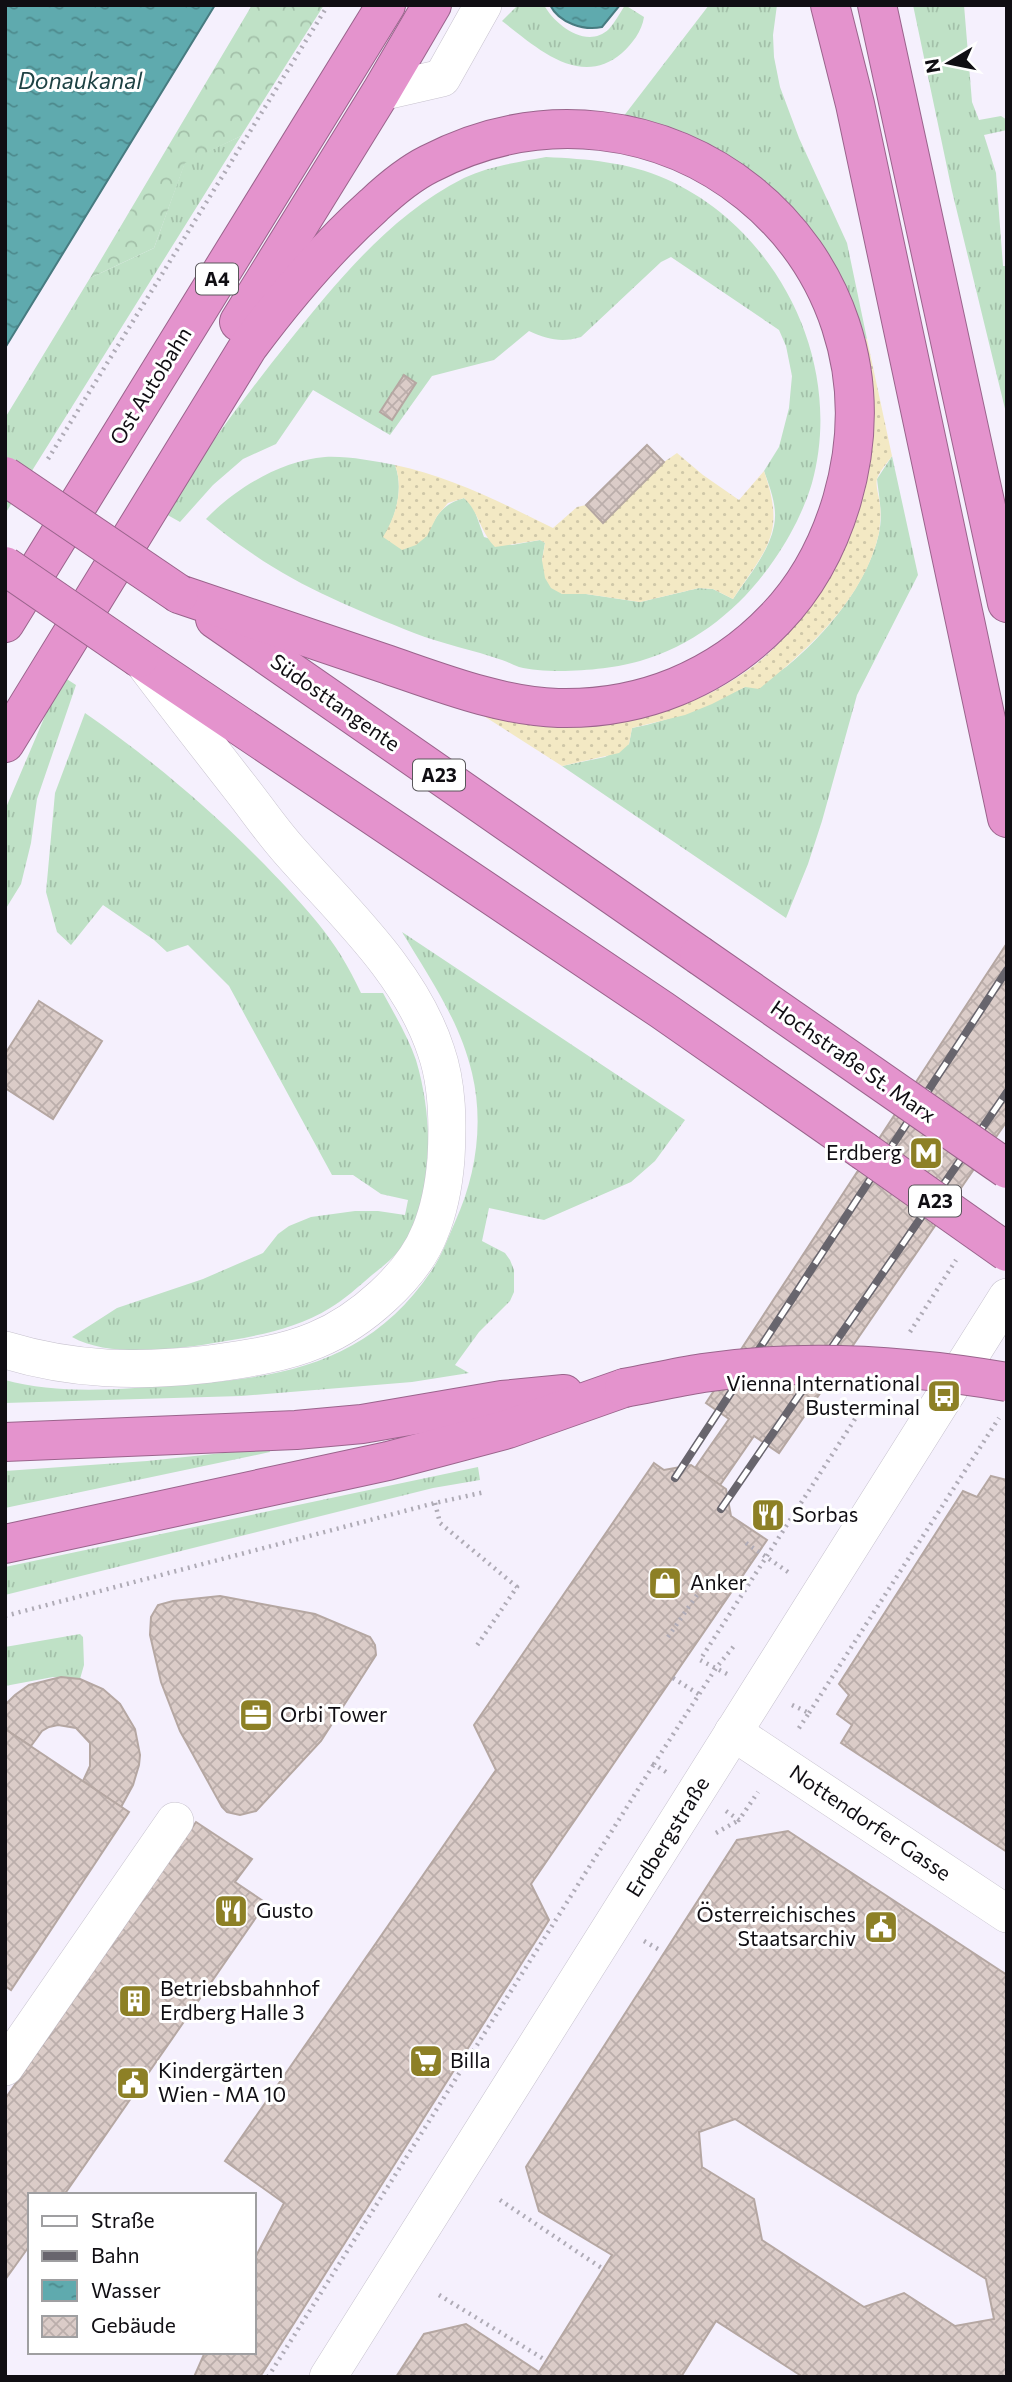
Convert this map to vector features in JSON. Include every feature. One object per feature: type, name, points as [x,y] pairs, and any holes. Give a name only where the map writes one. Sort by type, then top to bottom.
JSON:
[{"type":"highway","name":"Ost Autobahn","points":[[5,623],[386,5]]},
{"type":"highway","points":[[5,702],[432,5]]},
{"type":"highway","points":[[830,5],[855,104],[1007,818]]},
{"type":"highway","points":[[877,5],[1007,603]]},
{"type":"highway","points":[[5,743],[255,337],[315,262],[354,222],[390,190],[424,166],[458,150],[526,132],[591,131],[628,135],[662,144],[697,159],[755,198],[780,221],[803,249],[824,284],[845,342],[854,390],[850,471],[838,512],[822,554],[782,612],[758,638],[727,662],[695,679],[662,694],[627,702],[555,708],[518,703],[441,683],[179,594]]},
{"type":"highway","name":"A23","points":[[5,476],[179,594]]},
{"type":"highway","name":"A23","points":[[5,566],[662,1010],[1007,1252]]},
{"type":"highway","name":"Südosttangente","points":[[179,594],[699,955]]},
{"type":"highway","name":"Hochstraße St. Marx","points":[[699,955],[1007,1169]]},
{"type":"highway","points":[[5,1544],[388,1461],[505,1415],[704,1373],[760,1367],[820,1365],[895,1368],[947,1373],[1003,1399]]},
{"type":"highway","points":[[5,1442],[296,1430],[505,1415]]},
{"type":"street","points":[[381,92],[442,78],[482,5]]},
{"type":"street","points":[[5,1350],[71,1365],[108,1369],[165,1369],[276,1353],[316,1340],[349,1323],[379,1298],[411,1265],[429,1234],[439,1208],[447,1137],[446,1098],[437,1052],[421,1015],[368,938],[287,848],[139,657]]},
{"type":"street","name":"Erdbergstraße","points":[[328,2377],[1007,1297]]},
{"type":"street","name":"Nottendorfer Gasse","points":[[733,1732],[1007,1914]]},
{"type":"street","points":[[5,2067],[175,1821]]},
{"type":"path","points":[[47,460],[328,5]]},
{"type":"path","points":[[910,1333],[962,1250]]},
{"type":"path","points":[[809,1713],[1003,1399]]},
{"type":"path","points":[[734,1646],[716,1668],[700,1660],[865,1404]]},
{"type":"path","points":[[5,1616],[485,1492]]},
{"type":"path","points":[[435,1503],[440,1523],[517,1587],[476,1647]]},
{"type":"path","points":[[746,1543],[788,1572]]},
{"type":"path","points":[[668,1637],[699,1592]]},
{"type":"path","points":[[673,1678],[700,1695]]},
{"type":"path","points":[[268,2377],[654,1764]]},
{"type":"path","points":[[707,1838],[739,1820]]},
{"type":"path","points":[[500,2200],[603,2269]]},
{"type":"path","points":[[439,2295],[547,2361]]},
{"type":"green space","points":[[252,5],[324,5],[241,136],[185,163],[154,248],[90,278]]},
{"type":"green space","points":[[518,5],[544,5],[564,27],[582,36],[591,37],[609,29],[625,5],[644,17],[636,37],[622,53],[606,63],[590,67],[575,66],[544,52],[502,21]]},
{"type":"green space","points":[[709,5],[777,5],[773,35],[780,87],[799,138],[847,243],[867,339],[861,337],[847,295],[828,258],[778,195],[737,161],[714,147],[674,129],[623,117]]},
{"type":"green space","points":[[913,5],[964,5],[972,102],[979,120],[1001,116],[1007,120],[1007,130],[984,135],[996,173],[1003,266],[1007,266],[1007,417],[952,191]]},
{"type":"green space","points":[[241,136],[5,514],[5,418],[90,278],[154,248],[185,162]]},
{"type":"green space","points":[[546,157],[592,160],[652,173],[706,201],[741,231],[770,266],[793,305],[810,347],[819,392],[820,438],[812,483],[801,513],[780,551],[761,577],[732,608],[716,622],[680,645],[640,661],[580,670],[547,671],[519,667],[425,637],[330,597],[269,565],[206,519],[230,497],[276,470],[309,459],[360,459],[395,465],[398,474],[397,502],[384,537],[426,536],[440,512],[464,498],[473,506],[484,537],[512,545],[540,540],[545,543],[542,560],[562,594],[586,594],[640,602],[699,588],[713,589],[733,599],[763,555],[774,526],[774,505],[764,471],[779,447],[789,408],[792,376],[786,346],[779,330],[671,257],[661,262],[581,337],[554,339],[529,331],[494,360],[432,376],[390,435],[313,390],[276,444],[243,459],[213,485],[180,522],[164,513],[225,425],[290,340],[348,271],[390,229],[413,210],[464,178],[494,167]]},
{"type":"green space","points":[[892,456],[918,575],[857,695],[822,821],[786,918],[562,766],[605,757],[629,744],[632,728],[677,716],[777,672],[816,640],[855,589],[873,552],[880,526],[877,479]]},
{"type":"green space","points":[[62,676],[76,685],[37,799],[31,843],[21,884],[5,910],[5,810]]},
{"type":"green space","points":[[85,713],[179,785],[280,881],[330,940],[361,993],[383,993],[416,1060],[425,1099],[428,1160],[422,1199],[410,1236],[392,1258],[341,1301],[316,1316],[286,1328],[255,1336],[157,1350],[120,1350],[86,1343],[72,1337],[117,1308],[203,1279],[263,1253],[278,1234],[311,1217],[355,1211],[405,1215],[408,1200],[381,1194],[353,1175],[332,1175],[229,986],[188,945],[167,952],[103,905],[71,945],[57,932],[46,892],[55,793]]},
{"type":"green space","points":[[402,932],[685,1120],[655,1161],[631,1182],[544,1220],[489,1208],[482,1241],[505,1253],[510,1260],[514,1270],[514,1292],[510,1301],[479,1332],[455,1365],[469,1373],[412,1382],[241,1396],[5,1403],[5,1380],[47,1388],[114,1389],[217,1382],[288,1370],[321,1360],[352,1345],[381,1326],[408,1301],[436,1264],[462,1204],[473,1168],[477,1111],[472,1073],[460,1035],[443,1000]]},
{"type":"green space","points":[[269,1448],[270,1452],[5,1508],[5,1471],[147,1461]]},
{"type":"green space","points":[[478,1467],[480,1480],[433,1488],[5,1595],[5,1567]]},
{"type":"green space","points":[[80,1634],[83,1637],[84,1665],[80,1679],[53,1677],[5,1686],[5,1647]]},
{"type":"sand","points":[[861,337],[867,339],[892,456],[877,479],[879,533],[872,557],[848,601],[797,657],[759,689],[745,687],[685,715],[632,728],[629,744],[619,753],[562,766],[476,711],[547,722],[584,725],[618,723],[665,712],[711,693],[772,651],[798,618],[849,529],[866,483],[872,442],[872,400]]},
{"type":"sand","points":[[677,453],[739,500],[764,471],[773,510],[770,540],[733,599],[713,589],[699,588],[640,602],[586,594],[562,594],[551,588],[545,578],[542,560],[545,543],[540,540],[495,547],[464,498],[448,503],[437,516],[427,536],[416,545],[402,550],[383,537],[392,520],[399,493],[395,465],[437,476],[496,500],[553,528],[577,507],[586,505],[603,522],[664,462]]},
{"type":"water","name":"Donaukanal","points":[[5,5],[215,5],[5,348]]},
{"type":"water","points":[[550,5],[620,5],[602,27],[588,28],[559,17]]},
{"type":"building","points":[[404,375],[416,383],[392,420],[380,412]]},
{"type":"building","points":[[647,445],[664,462],[603,523],[586,505]]},
{"type":"building","points":[[1007,943],[1007,1121],[779,1453],[754,1436],[720,1485],[695,1468],[729,1419],[706,1403]]},
{"type":"building","points":[[39,1001],[102,1041],[53,1119],[5,1088],[5,1054]]},
{"type":"building","points":[[654,1463],[664,1470],[691,1465],[726,1489],[731,1516],[767,1540],[531,1884],[549,1920],[260,2377],[194,2377],[204,2354],[256,2354],[256,2256],[284,2203],[225,2161],[496,1770],[474,1725]]},
{"type":"building","points":[[991,1476],[1007,1480],[1007,1852],[841,1743],[852,1725],[837,1714],[849,1695],[839,1684],[963,1491],[977,1497]]},
{"type":"building","name":"Sorbas","points":[[770,1502],[780,1508],[766,1528],[757,1522]]},
{"type":"building","name":"Orbi Tower","points":[[220,1596],[315,1614],[370,1637],[375,1645],[376,1655],[321,1741],[256,1811],[240,1815],[227,1812],[222,1807],[180,1731],[161,1682],[150,1635],[151,1617],[158,1605]]},
{"type":"building","points":[[61,1677],[80,1679],[103,1689],[120,1704],[135,1729],[139,1765],[133,1785],[121,1807],[83,1781],[90,1766],[90,1743],[76,1728],[58,1725],[49,1727],[42,1731],[31,1746],[5,1729],[5,1705],[15,1695],[29,1685]]},
{"type":"building","points":[[5,1729],[129,1812],[11,1990],[5,1986]]},
{"type":"building","name":"Betriebsbahnhof Erdberg Halle 3","points":[[196,1822],[252,1859],[235,1882],[266,1903],[65,2193],[28,2193],[28,2248],[5,2280],[5,2099]]},
{"type":"building","points":[[788,1831],[1007,1975],[1007,2377],[803,2377],[716,2321],[681,2377],[396,2377],[424,2334],[466,2324],[539,2372],[612,2255],[539,2211],[526,2167],[737,1840]],"holes":[[[735,2119],[986,2279],[994,2319],[955,2326],[904,2293],[864,2307],[762,2240],[754,2199],[702,2167],[699,2132]]]},
{"type":"railway","points":[[675,1478],[1007,970]]},
{"type":"railway","points":[[721,1509],[1007,1092]]},
{"type":"place","name":"Erdberg","points":[[926,1153]]},
{"type":"place","name":"Vienna International Busterminal","points":[[944,1396]]},
{"type":"place","name":"Sorbas","points":[[768,1515]]},
{"type":"place","name":"Anker","points":[[665,1583]]},
{"type":"place","name":"Orbi Tower","points":[[256,1715]]},
{"type":"place","name":"Gusto","points":[[231,1911]]},
{"type":"place","name":"Österreichisches Staatsarchiv","points":[[881,1927]]},
{"type":"place","name":"Betriebsbahnhof Erdberg Halle 3","points":[[135,2001]]},
{"type":"place","name":"Billa","points":[[426,2061]]},
{"type":"place","name":"Kindergärten Wien - MA 10","points":[[133,2083]]}]
